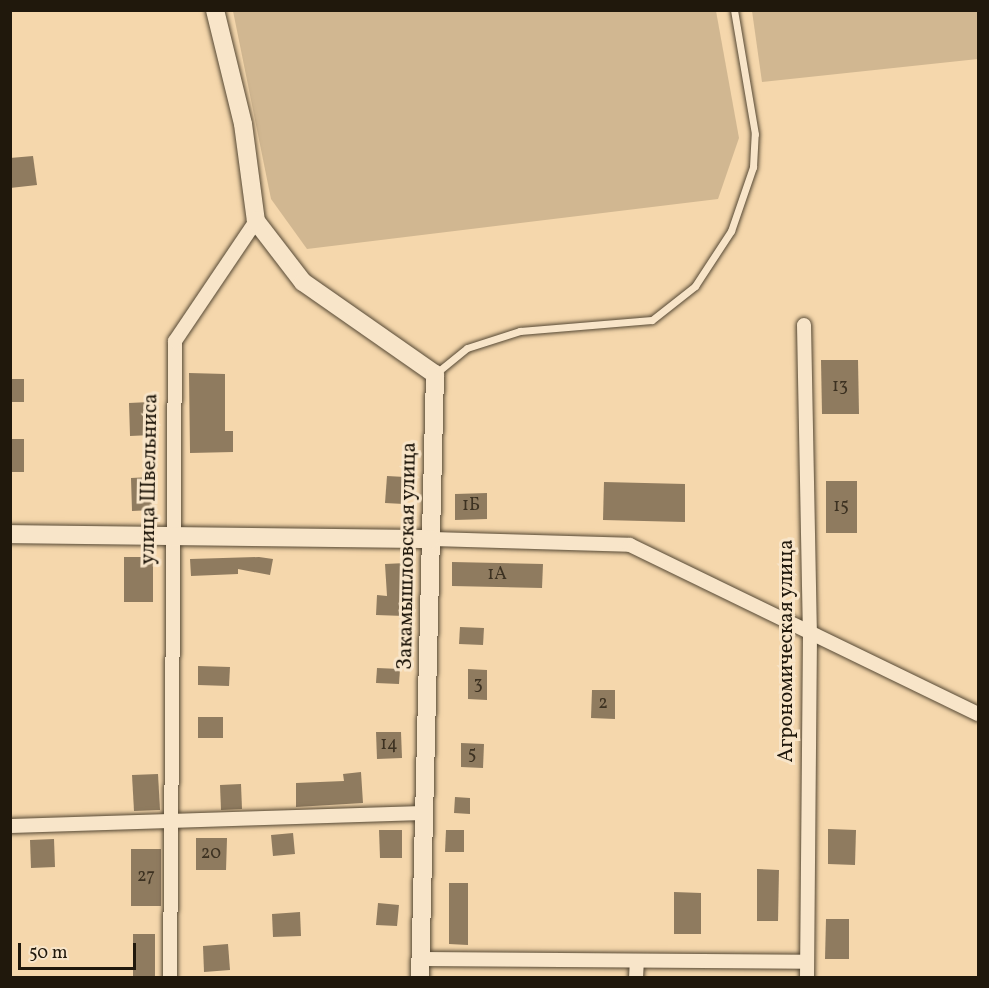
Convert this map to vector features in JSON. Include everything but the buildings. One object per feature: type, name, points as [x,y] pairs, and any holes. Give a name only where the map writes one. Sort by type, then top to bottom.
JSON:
[{"type":"street","points":[[215,10],[243,124],[256,221],[303,282],[435,374]]},
{"type":"street","name":"улица Швельниса","points":[[170,978],[168,822],[175,341],[256,221]]},
{"type":"street","name":"Агрономическая улица","points":[[804,325],[810,634],[807,978]]},
{"type":"street","name":"Закамышловская улица","points":[[420,978],[435,374]]},
{"type":"street","points":[[10,534],[171,539],[431,539],[630,545],[978,714]]},
{"type":"street","points":[[10,826],[424,813]]},
{"type":"street","points":[[421,959],[807,962]]},
{"type":"street","points":[[636,978],[637,961]]},
{"type":"lane","points":[[435,374],[467,348],[520,331],[652,320],[695,286],[731,231],[753,167],[755,134],[734,10]]},
{"type":"shaded area","points":[[233,11],[716,11],[739,138],[718,199],[307,249],[271,199]]},
{"type":"shaded area","points":[[752,11],[978,11],[978,59],[762,82]]}]
